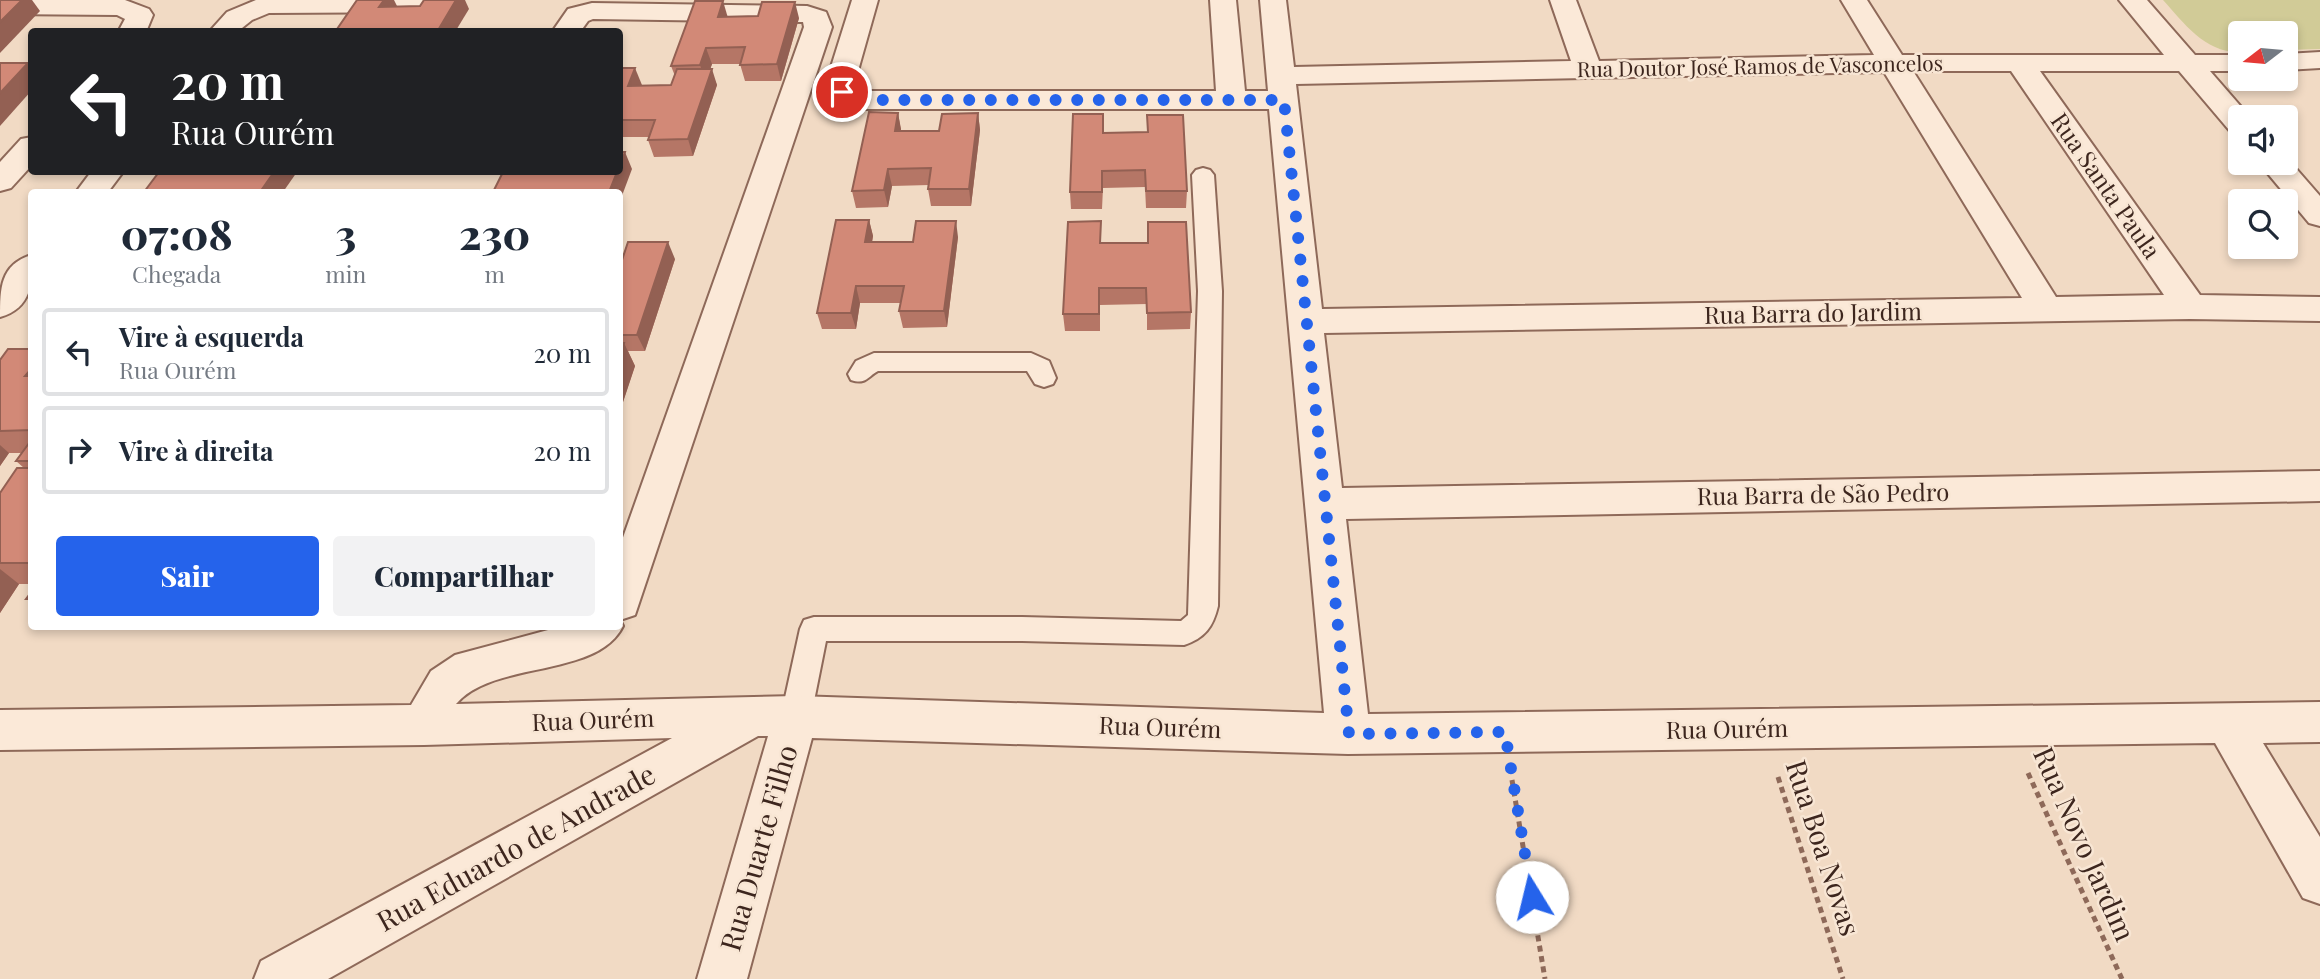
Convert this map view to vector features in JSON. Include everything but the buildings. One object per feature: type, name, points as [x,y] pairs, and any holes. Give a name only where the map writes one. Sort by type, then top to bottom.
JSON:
[{"type":"street","name":"Rua Doutor José Ramos de Vasconcelos","points":[[865,0],[839,86],[849,98],[861,100],[1231,101],[1282,88],[1588,70],[1896,63],[2228,63]]},
{"type":"street","points":[[1223,0],[1231,101]]},
{"type":"street","points":[[1273,0],[1349,734]]},
{"type":"street","points":[[1563,0],[1588,70]]},
{"type":"street","points":[[1854,0],[1896,63],[2047,311]]},
{"type":"street","points":[[2132,0],[2228,110]]},
{"type":"street","points":[[225,28],[242,13],[268,5],[443,4]]},
{"type":"street","points":[[0,6],[121,7],[139,15],[135,28]]},
{"type":"street","points":[[568,28],[578,15],[592,11],[807,14],[816,18],[818,27],[623,594]]},
{"type":"street","points":[[2298,61],[2320,60]]},
{"type":"street","name":"Rua Santa Paula","points":[[2020,64],[2190,307]]},
{"type":"street","points":[[0,181],[28,150]]},
{"type":"street","points":[[2298,170],[2320,173]]},
{"type":"street","points":[[94,189],[105,175]]},
{"type":"street","points":[[2284,175],[2320,216]]},
{"type":"street","points":[[0,305],[28,271]]},
{"type":"street","name":"Rua Barra do Jardim","points":[[1306,321],[2190,307],[2320,309]]},
{"type":"street","name":"Rua Barra de São Pedro","points":[[1325,504],[2320,486]]},
{"type":"street","points":[[424,725],[437,693],[456,675],[470,668],[571,642],[598,630]]},
{"type":"street","name":"Rua Ourém","points":[[0,730],[424,725],[775,716],[1349,734],[2320,722]]},
{"type":"street","name":"Rua Eduardo de Andrade","points":[[279,979],[775,716]]},
{"type":"street","name":"Rua Duarte Filho","points":[[722,979],[775,716]]},
{"type":"street","points":[[2228,724],[2320,881]]},
{"type":"lane","points":[[775,716],[814,629],[1022,629],[1184,633],[1195,629],[1201,620],[1204,606],[1210,291],[1203,175]]},
{"type":"lane","points":[[860,374],[874,362],[1031,362],[1040,367],[1044,378]]},
{"type":"path","name":"Rua Novo Jardim","points":[[2007,727],[2122,979]]},
{"type":"path","name":"Rua Boa Novas","points":[[1763,729],[1843,979]]},
{"type":"path","points":[[1505,732],[1545,979]]},
{"type":"shaded area","points":[[2163,0],[2320,0],[2320,49],[2298,50],[2298,21],[2228,21],[2228,51],[2216,48],[2187,27]]},
{"type":"route","points":[[842,92],[849,98],[861,100],[1284,100],[1349,734],[1505,732],[1532,897]]}]
